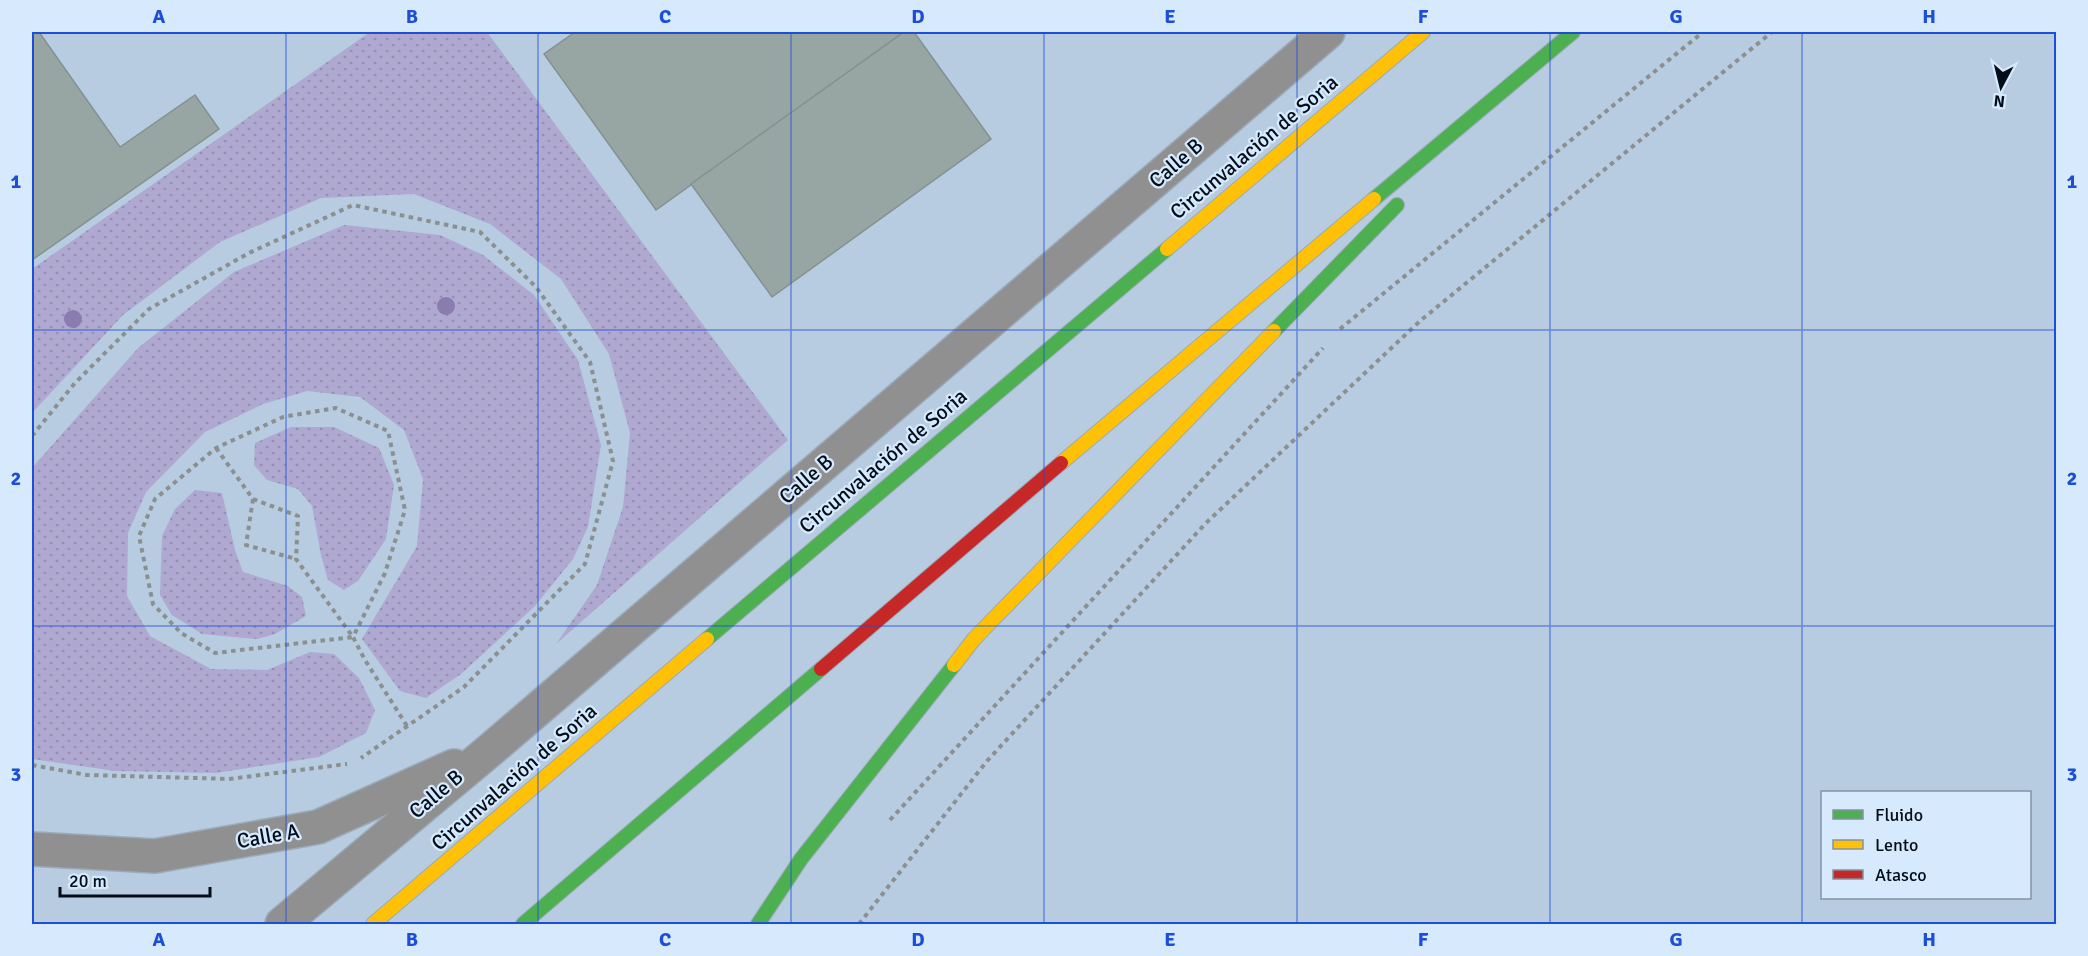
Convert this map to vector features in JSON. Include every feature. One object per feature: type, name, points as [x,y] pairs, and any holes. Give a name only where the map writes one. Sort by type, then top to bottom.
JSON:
[{"type":"highway","name":"Circunvalación de Soria","points":[[373,924],[1423,32]]},
{"type":"highway","points":[[523,924],[1122,411],[1573,32]]},
{"type":"highway","points":[[1438,164],[1530,69]]},
{"type":"highway","points":[[758,924],[801,858],[974,639],[1404,198]]},
{"type":"street","name":"Calle B","points":[[282,924],[489,751],[1328,32]]},
{"type":"street","name":"Calle A","points":[[32,849],[155,856],[318,827],[489,751]]},
{"type":"path","points":[[1337,332],[1702,32]]},
{"type":"path","points":[[859,924],[987,761],[1206,523],[1420,321],[1772,32]]},
{"type":"path","points":[[32,436],[75,382],[149,309],[249,253],[353,205],[480,232],[536,287],[590,362],[613,461],[585,564],[464,687],[353,763],[229,779],[87,775],[32,765]]},
{"type":"path","points":[[888,823],[1329,341]]},
{"type":"path","points":[[336,408],[388,431],[405,510],[385,573],[353,637],[215,653],[181,633],[153,604],[139,536],[155,499],[216,448],[283,417],[336,408]]},
{"type":"path","points":[[216,448],[253,499],[298,516],[296,559]]},
{"type":"path","points":[[253,499],[246,544],[296,559],[353,637],[407,726]]},
{"type":"shaded area","points":[[370,32],[487,32],[788,440],[556,644],[597,585],[623,507],[630,433],[609,354],[561,279],[490,224],[414,194],[321,198],[220,242],[123,315],[32,413],[32,269]]},
{"type":"shaded area","points":[[344,225],[440,235],[483,255],[534,295],[578,360],[601,445],[588,527],[573,559],[535,606],[461,674],[426,698],[400,691],[362,639],[417,546],[423,479],[404,430],[360,397],[307,391],[263,404],[205,432],[146,492],[128,533],[127,596],[150,636],[211,669],[267,670],[310,652],[334,654],[359,678],[375,710],[366,733],[319,757],[216,773],[115,771],[32,759],[32,468],[138,348],[234,272]]},
{"type":"shaded area","points":[[291,427],[334,427],[379,448],[394,485],[386,539],[358,581],[344,590],[328,580],[312,506],[298,489],[267,480],[254,465],[255,443]]},
{"type":"shaded area","points":[[195,490],[222,493],[235,550],[243,572],[288,586],[302,597],[306,616],[275,634],[257,639],[202,634],[172,615],[160,595],[162,536],[175,509]]},
{"type":"building","points":[[32,32],[39,32],[120,147],[195,95],[219,129],[32,260]]},
{"type":"building","points":[[575,32],[904,32],[656,210],[544,54]]},
{"type":"building","points":[[904,32],[914,32],[991,139],[772,297],[691,184]]},
{"type":"traffic: fast","points":[[1374,199],[1573,32]]},
{"type":"traffic: fast","points":[[1274,331],[1397,205]]},
{"type":"traffic: fast","points":[[707,639],[1167,249]]},
{"type":"traffic: fast","points":[[758,924],[801,859],[954,665]]},
{"type":"traffic: fast","points":[[523,924],[821,669]]},
{"type":"traffic: slow","points":[[1167,249],[1423,32]]},
{"type":"traffic: slow","points":[[1061,463],[1374,199]]},
{"type":"traffic: slow","points":[[954,665],[974,639],[1274,331]]},
{"type":"traffic: slow","points":[[373,924],[707,639]]},
{"type":"traffic: jam","points":[[821,669],[1061,463]]}]
